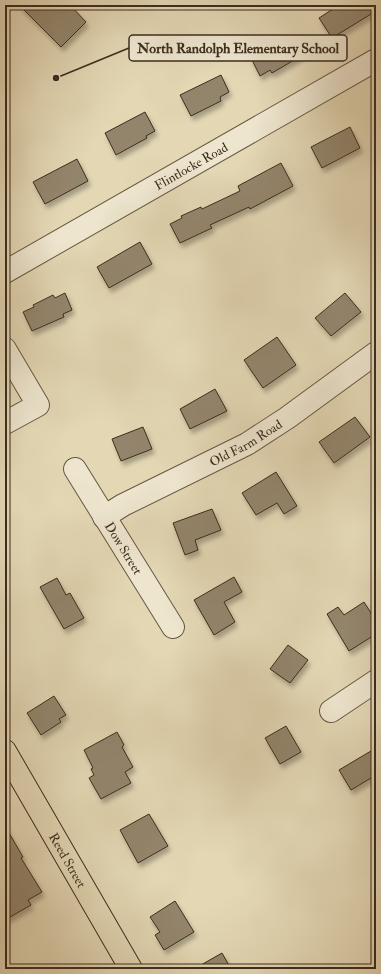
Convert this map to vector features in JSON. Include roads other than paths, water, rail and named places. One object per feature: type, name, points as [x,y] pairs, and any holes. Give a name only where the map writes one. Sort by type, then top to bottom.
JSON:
[{"type":"main road","name":"Reed Street","points":[[5,751],[132,969]]},
{"type":"street","name":"Flintlocke Road","points":[[5,272],[376,60]]},
{"type":"street","points":[[5,349],[38,405],[5,423]]},
{"type":"street","name":"Old Farm Road","points":[[104,517],[123,505],[233,452],[253,440],[376,353]]},
{"type":"street","name":"Dow Street","points":[[75,469],[173,627]]},
{"type":"street","points":[[331,711],[376,681]]},
{"type":"place","name":"North Randolph Elementary School","points":[[56,78]]}]
